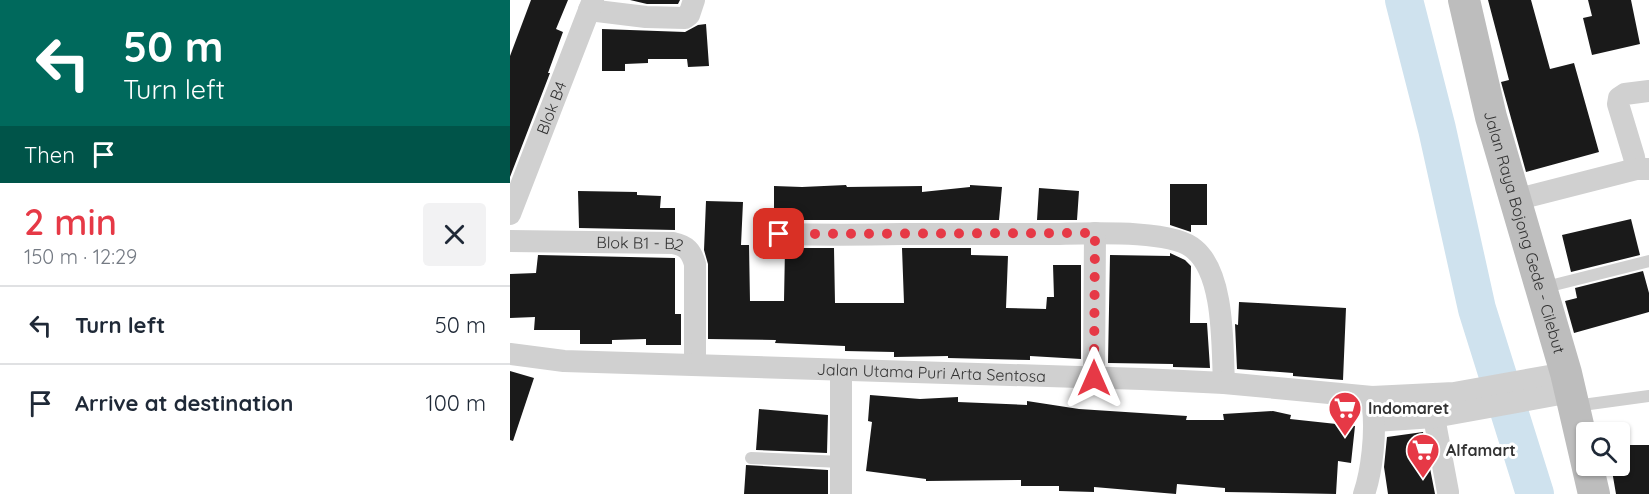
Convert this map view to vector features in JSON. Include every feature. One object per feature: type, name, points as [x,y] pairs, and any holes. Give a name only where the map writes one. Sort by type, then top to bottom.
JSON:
[{"type":"main road","name":"Jalan Raya Bojong Gede - Cilebut","points":[[1464,0],[1491,117],[1541,288],[1560,389],[1594,494]]},
{"type":"street","points":[[591,5],[646,17],[685,18],[689,15],[694,0]]},
{"type":"street","name":"Blok B4","points":[[510,214],[591,5]]},
{"type":"street","points":[[1515,200],[1642,169],[1634,157],[1618,104],[1619,98],[1625,94],[1649,91]]},
{"type":"street","points":[[1094,378],[1095,233]]},
{"type":"street","points":[[779,234],[1095,233],[1161,238],[1182,242],[1194,248],[1207,264],[1219,310],[1224,383]]},
{"type":"street","name":"Blok B1 - B2","points":[[510,241],[684,245],[692,253],[695,264],[695,365]]},
{"type":"street","name":"Jalan Utama Puri Arta Sentosa","points":[[510,354],[564,361],[1224,383],[1372,397],[1448,408]]},
{"type":"street","points":[[841,370],[841,494]]},
{"type":"street","name":"Jalan Utama Puri Arta Sentosa","points":[[1375,421],[1560,389]]},
{"type":"street","points":[[1364,494],[1368,483],[1375,421],[1372,397]]},
{"type":"street","points":[[1448,408],[1448,492]]},
{"type":"lane","points":[[1541,288],[1649,261]]},
{"type":"lane","points":[[1560,389],[1649,396]]},
{"type":"lane","points":[[751,458],[841,462]]},
{"type":"building","points":[[531,0],[568,0],[556,29],[563,32],[548,73],[550,73],[510,177],[510,56]]},
{"type":"building","points":[[630,0],[680,0],[678,4],[647,4]]},
{"type":"building","points":[[1488,0],[1531,0],[1550,69],[1574,63],[1599,152],[1526,172],[1501,82],[1509,80]]},
{"type":"building","points":[[1588,0],[1631,0],[1640,44],[1592,55],[1583,18],[1592,16]]},
{"type":"building","points":[[706,24],[709,66],[688,67],[687,59],[648,59],[648,63],[625,64],[625,71],[602,71],[602,29],[685,32],[698,25]]},
{"type":"building","points":[[1170,184],[1207,184],[1207,225],[1191,225],[1191,232],[1170,225]]},
{"type":"building","points":[[846,185],[847,187],[922,186],[922,192],[970,187],[970,185],[1002,187],[999,220],[774,220],[774,186]]},
{"type":"building","points":[[1039,188],[1079,191],[1077,220],[1037,220]]},
{"type":"building","points":[[578,191],[637,192],[637,195],[661,196],[660,208],[675,208],[675,230],[579,228]]},
{"type":"building","points":[[706,201],[743,202],[741,245],[749,245],[750,301],[784,301],[785,248],[834,248],[835,303],[904,303],[902,248],[971,248],[971,255],[1008,256],[1006,308],[1046,309],[1047,297],[1054,297],[1053,265],[1081,265],[1081,359],[1030,356],[1030,360],[948,358],[948,356],[894,357],[894,352],[845,351],[845,346],[775,343],[776,340],[708,339],[708,264],[704,250]]},
{"type":"building","points":[[1631,219],[1640,255],[1571,272],[1562,235]]},
{"type":"building","points":[[1170,253],[1185,260],[1191,266],[1190,323],[1207,323],[1210,368],[1173,367],[1173,364],[1108,363],[1110,255],[1170,256]]},
{"type":"building","points":[[538,255],[675,258],[675,314],[681,314],[681,345],[646,345],[646,339],[612,340],[612,344],[580,344],[580,330],[534,330],[535,317],[510,318],[510,274],[536,273]]},
{"type":"building","points":[[1643,271],[1649,293],[1649,312],[1574,333],[1565,301],[1577,298],[1575,288]]},
{"type":"building","points":[[1239,302],[1346,308],[1343,380],[1293,376],[1293,373],[1237,369],[1235,324],[1238,325]]},
{"type":"building","points":[[510,371],[534,378],[513,441],[510,440]]},
{"type":"building","points":[[870,395],[920,399],[958,397],[958,402],[1027,405],[1027,401],[1079,409],[1187,416],[1186,420],[1224,420],[1223,414],[1273,411],[1291,415],[1290,419],[1355,426],[1351,463],[1338,461],[1336,494],[1225,492],[1225,488],[1177,484],[1176,494],[1094,487],[1094,492],[1059,491],[1059,486],[1021,486],[1021,480],[926,481],[926,479],[866,471],[872,422],[868,421]]},
{"type":"building","points":[[759,409],[828,415],[827,453],[756,450]]},
{"type":"building","points":[[1423,432],[1435,494],[1388,494],[1384,467],[1387,437]]},
{"type":"building","points":[[1630,445],[1649,445],[1649,494],[1616,494],[1613,476],[1630,476]]},
{"type":"building","points":[[746,465],[828,470],[828,494],[744,494]]},
{"type":"waterway","points":[[1404,0],[1437,129],[1477,309],[1535,494]]},
{"type":"place","name":"Indomaret","points":[[1345,437]]},
{"type":"place","name":"Alfamart","points":[[1423,479]]},
{"type":"route","points":[[779,234],[1095,233],[1094,378]]}]
